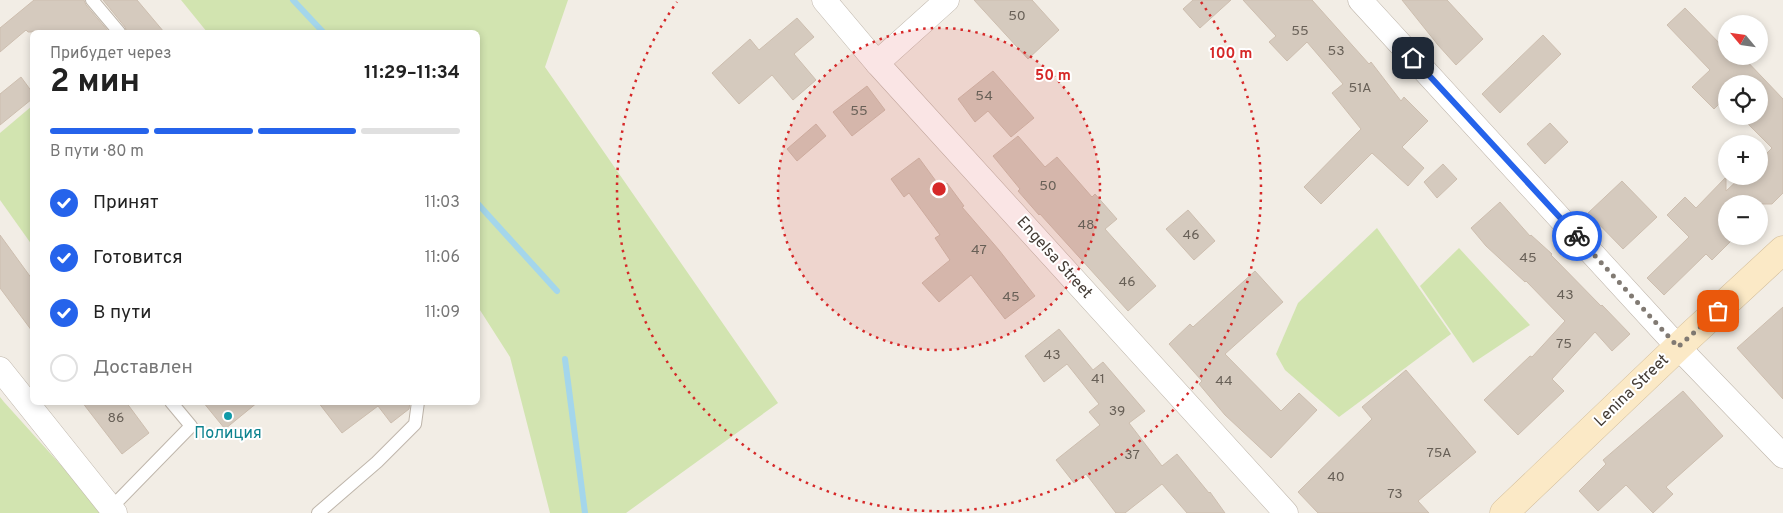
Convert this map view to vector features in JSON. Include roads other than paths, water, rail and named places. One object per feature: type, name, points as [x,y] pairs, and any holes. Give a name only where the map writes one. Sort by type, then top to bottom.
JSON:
[{"type":"street","name":"Engelsa Street","points":[[824,0],[877,63],[1286,513]]},
{"type":"street","points":[[877,63],[947,0]]},
{"type":"street","points":[[1360,0],[1678,347],[1783,456]]},
{"type":"street","name":"Lenina Street","points":[[1504,513],[1783,250]]},
{"type":"street","points":[[0,369],[113,511]]},
{"type":"lane","points":[[92,0],[117,30]]},
{"type":"lane","points":[[113,511],[191,426],[174,405]]},
{"type":"lane","points":[[318,513],[376,462],[415,424],[418,405]]},
{"type":"waterway","points":[[293,0],[321,30]]},
{"type":"waterway","points":[[480,206],[557,291]]},
{"type":"waterway","points":[[565,359],[585,513]]},
{"type":"place","name":"Полиция","points":[[228,416]]}]
